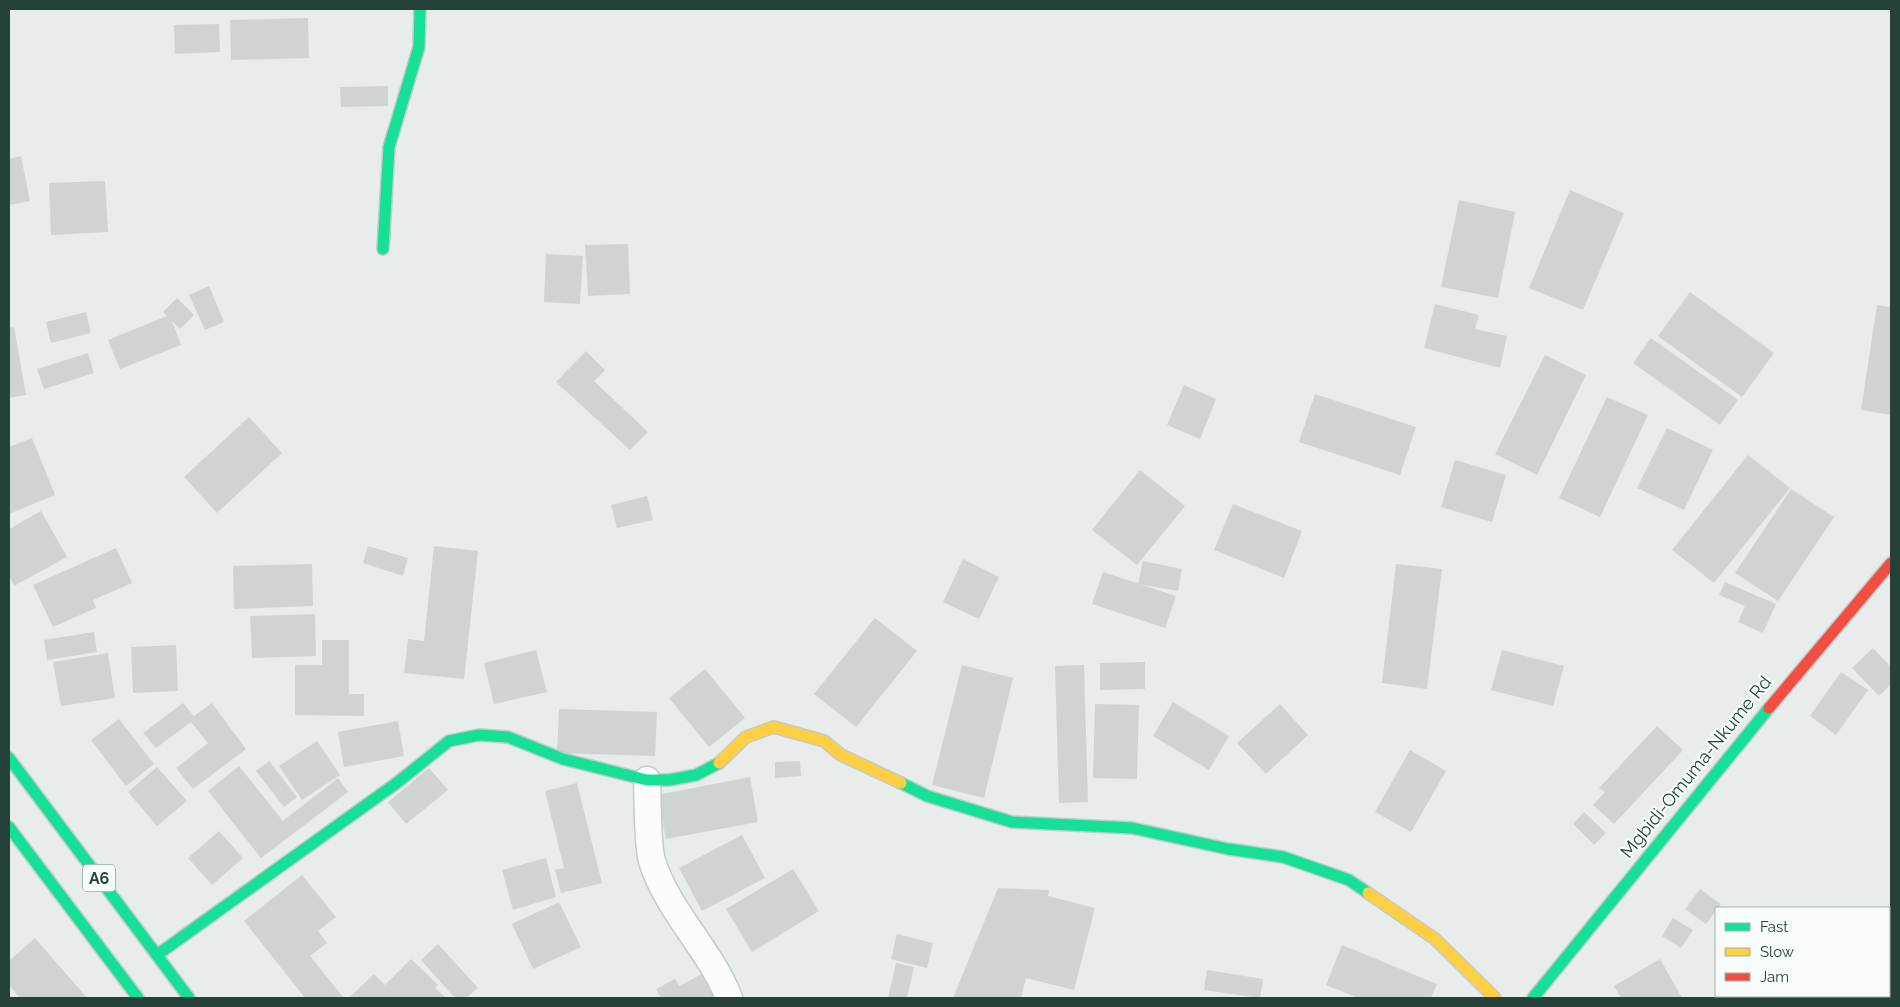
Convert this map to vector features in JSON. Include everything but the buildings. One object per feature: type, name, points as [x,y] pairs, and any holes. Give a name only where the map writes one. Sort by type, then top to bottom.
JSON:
[{"type":"main road","points":[[383,249],[390,147],[419,47],[420,9]]},
{"type":"main road","name":"Mgbidi-Omuma-Nkume Rd","points":[[1533,998],[1603,908],[1768,707],[1891,563]]},
{"type":"main road","points":[[157,956],[398,782],[449,741],[479,734],[508,738],[563,759],[647,780],[669,780],[696,775],[722,761],[746,737],[774,727],[824,741],[842,755],[928,796],[1012,822],[1132,828],[1228,849],[1283,857],[1349,880],[1435,939],[1495,998]]},
{"type":"main road","name":"A6","points":[[9,758],[190,998]]},
{"type":"main road","name":"A6","points":[[9,827],[138,998]]},
{"type":"street","points":[[647,780],[651,859],[663,889],[721,977],[729,998]]},
{"type":"traffic: fast","points":[[383,249],[389,147],[419,47],[420,9]]},
{"type":"traffic: fast","points":[[1533,998],[1769,708]]},
{"type":"traffic: fast","points":[[157,955],[398,782],[449,741],[479,735],[508,737],[563,759],[647,780],[669,780],[696,775],[719,763]]},
{"type":"traffic: fast","points":[[9,758],[189,998]]},
{"type":"traffic: fast","points":[[901,783],[927,796],[1012,822],[1132,828],[1228,849],[1283,857],[1349,880],[1368,893]]},
{"type":"traffic: fast","points":[[9,827],[138,998]]},
{"type":"traffic: slow","points":[[719,763],[746,737],[774,727],[824,741],[841,755],[901,783]]},
{"type":"traffic: slow","points":[[1368,893],[1435,939],[1495,998]]},
{"type":"traffic: jam","points":[[1769,708],[1891,563]]}]
